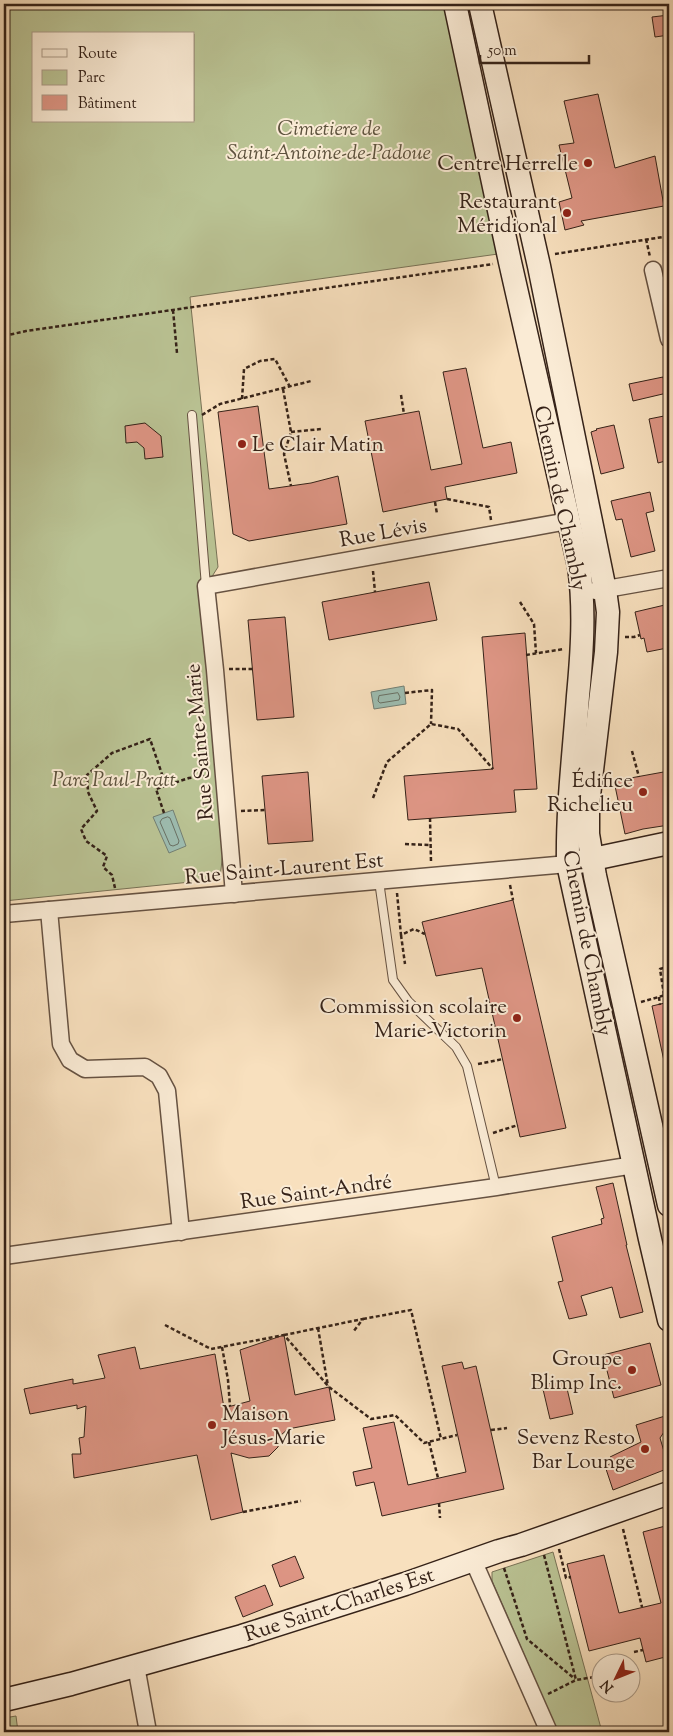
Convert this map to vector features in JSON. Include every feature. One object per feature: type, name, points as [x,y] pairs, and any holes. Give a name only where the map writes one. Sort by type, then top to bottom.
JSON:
[{"type":"main road","name":"Chemin de Chambly","points":[[455,4],[579,566],[583,593],[582,647],[567,825],[568,864],[669,1320]]},
{"type":"main road","name":"Chemin de Chambly","points":[[480,4],[539,266],[605,590],[608,612],[606,652],[588,804],[588,834],[669,1205]]},
{"type":"main road","points":[[471,78],[496,74]]},
{"type":"main road","points":[[568,864],[669,843]]},
{"type":"main road","name":"Rue Saint-Charles Est","points":[[4,1700],[242,1636],[548,1536],[669,1493]]},
{"type":"street","points":[[653,270],[669,339]]},
{"type":"street","name":"Rue Lévis","points":[[206,586],[568,521]]},
{"type":"street","points":[[583,593],[669,578]]},
{"type":"street","name":"Rue Sainte-Marie","points":[[206,586],[234,894]]},
{"type":"street","name":"Rue Saint-Laurent Est","points":[[4,914],[568,864]]},
{"type":"street","points":[[49,910],[61,1044],[70,1060],[85,1069],[145,1067],[159,1076],[167,1091],[181,1232]]},
{"type":"street","name":"Rue Saint-André","points":[[4,1256],[496,1188],[634,1165]]},
{"type":"street","points":[[472,1560],[549,1732]]},
{"type":"street","points":[[136,1666],[148,1732]]},
{"type":"lane","points":[[192,418],[206,586]]},
{"type":"lane","points":[[379,881],[393,980],[408,1001],[456,1047],[467,1066],[496,1188]]},
{"type":"path","points":[[552,254],[669,236]]},
{"type":"path","points":[[4,336],[26,331],[497,264]]},
{"type":"path","points":[[173,310],[177,353]]},
{"type":"path","points":[[242,399],[244,369],[260,361],[275,360],[290,387]]},
{"type":"path","points":[[192,418],[220,404],[312,381]]},
{"type":"path","points":[[283,389],[290,432],[284,454],[291,486]]},
{"type":"path","points":[[401,395],[404,414]]},
{"type":"path","points":[[290,432],[321,429]]},
{"type":"path","points":[[448,499],[489,507],[494,534]]},
{"type":"path","points":[[434,502],[437,514]]},
{"type":"path","points":[[372,556],[375,592]]},
{"type":"path","points":[[520,602],[534,624],[536,653]]},
{"type":"path","points":[[526,655],[582,647]]},
{"type":"path","points":[[215,670],[253,669]]},
{"type":"path","points":[[373,798],[387,762],[431,724],[432,690],[405,693]]},
{"type":"path","points":[[431,724],[458,729],[493,769]]},
{"type":"path","points":[[119,904],[112,875],[102,867],[107,856],[86,841],[81,829],[97,812],[88,792],[87,775],[112,753],[150,739],[166,786]]},
{"type":"path","points":[[632,751],[639,777]]},
{"type":"path","points":[[164,813],[156,789],[189,778],[224,774]]},
{"type":"path","points":[[227,812],[265,810]]},
{"type":"path","points":[[430,818],[432,876]]},
{"type":"path","points":[[405,844],[431,845]]},
{"type":"path","points":[[396,880],[405,964]]},
{"type":"path","points":[[401,935],[414,928],[425,934]]},
{"type":"path","points":[[669,951],[669,956]]},
{"type":"path","points":[[664,995],[660,969],[669,966]]},
{"type":"path","points":[[625,1006],[669,994]]},
{"type":"path","points":[[658,997],[660,1005]]},
{"type":"path","points":[[467,1066],[503,1059]]},
{"type":"path","points":[[484,1136],[518,1125]]},
{"type":"path","points":[[165,1325],[211,1349],[411,1310],[441,1439]]},
{"type":"path","points":[[354,1332],[363,1319]]},
{"type":"path","points":[[318,1328],[329,1388]]},
{"type":"path","points":[[284,1335],[329,1388],[371,1419],[395,1415],[424,1443],[457,1435]]},
{"type":"path","points":[[222,1347],[228,1380],[230,1406]]},
{"type":"path","points":[[490,1430],[507,1428]]},
{"type":"path","points":[[429,1442],[438,1478]]},
{"type":"path","points":[[243,1512],[301,1501]]},
{"type":"path","points":[[440,1503],[440,1518]]},
{"type":"path","points":[[618,1511],[642,1607]]},
{"type":"path","points":[[548,1536],[566,1578],[570,1577]]},
{"type":"path","points":[[548,1536],[576,1680]]},
{"type":"path","points":[[504,1566],[528,1639],[576,1680]]},
{"type":"path","points":[[634,1652],[643,1650]]},
{"type":"path","points":[[535,1700],[576,1680],[590,1678]]},
{"type":"green space","points":[[4,4],[445,4],[498,254],[190,297],[218,567],[206,586],[227,812],[220,879],[4,901]]},
{"type":"green space","points":[[553,1552],[590,1688],[590,1704],[594,1704],[602,1732],[558,1732],[492,1581],[492,1572]]},
{"type":"green space","points":[[16,1716],[18,1732],[4,1732],[4,1718]]},
{"type":"water","points":[[404,686],[406,704],[374,709],[371,692]]},
{"type":"water","points":[[173,810],[186,846],[169,853],[153,817]]},
{"type":"building","points":[[669,15],[669,35],[655,37],[652,17]]},
{"type":"building","name":"Centre Herrelle","points":[[598,94],[615,168],[655,156],[664,206],[581,221],[584,225],[565,230],[559,202],[572,198],[559,145],[574,143],[564,101]]},
{"type":"building","points":[[466,368],[483,448],[511,442],[517,473],[445,487],[447,499],[383,512],[365,421],[419,411],[431,470],[462,464],[443,372]]},
{"type":"building","points":[[663,377],[667,393],[633,401],[629,384]]},
{"type":"building","name":"Le Clair Matin","points":[[258,406],[269,489],[311,483],[338,476],[347,524],[249,541],[233,534],[218,412]]},
{"type":"building","points":[[669,415],[669,460],[658,463],[649,419]]},
{"type":"building","points":[[145,423],[161,436],[163,457],[145,459],[144,448],[137,442],[126,443],[125,426]]},
{"type":"building","points":[[614,425],[624,468],[601,474],[591,432]]},
{"type":"building","points":[[650,492],[654,511],[646,513],[655,551],[631,557],[622,519],[616,520],[611,501]]},
{"type":"building","points":[[429,582],[437,620],[329,640],[322,602]]},
{"type":"building","points":[[669,604],[669,633],[664,634],[667,648],[647,652],[644,638],[641,639],[635,612]]},
{"type":"building","points":[[285,617],[294,717],[257,720],[248,620]]},
{"type":"building","points":[[525,633],[537,789],[514,790],[516,812],[408,820],[404,776],[493,769],[482,637]]},
{"type":"building","name":"Édifice Richelieu","points":[[669,771],[669,825],[625,834],[614,781]]},
{"type":"building","points":[[308,772],[313,841],[268,844],[262,776]]},
{"type":"building","name":"Commission scolaire Marie-Victorin","points":[[513,900],[566,1128],[520,1137],[482,968],[436,976],[422,922]]},
{"type":"building","points":[[669,1002],[669,1060],[664,1061],[652,1006]]},
{"type":"building","points":[[613,1183],[643,1312],[620,1318],[612,1287],[581,1296],[587,1315],[569,1319],[558,1282],[563,1281],[552,1237],[602,1224],[601,1219],[604,1218],[596,1187]]},
{"type":"building","name":"Maison Jésus-Marie","points":[[284,1335],[295,1395],[329,1387],[335,1420],[288,1429],[281,1435],[278,1447],[269,1456],[249,1458],[231,1453],[243,1512],[211,1520],[197,1455],[74,1478],[72,1454],[81,1454],[79,1438],[84,1437],[86,1406],[77,1409],[77,1405],[30,1414],[24,1389],[73,1379],[73,1384],[105,1378],[98,1355],[135,1347],[140,1369],[215,1354],[224,1408],[250,1401],[240,1350]]},
{"type":"building","name":"Groupe Blimp Inc.","points":[[650,1343],[661,1385],[614,1398],[603,1355]]},
{"type":"building","points":[[462,1362],[464,1369],[476,1366],[504,1489],[382,1516],[374,1482],[356,1486],[353,1472],[372,1468],[363,1428],[394,1422],[408,1485],[466,1472],[442,1366]]},
{"type":"building","points":[[565,1380],[573,1414],[550,1419],[542,1385]]},
{"type":"building","name":"Sevenz Resto Bar Lounge","points":[[665,1416],[668,1426],[660,1438],[669,1468],[613,1490],[605,1466],[612,1463],[610,1457],[641,1442],[636,1425]]},
{"type":"building","points":[[669,1525],[669,1656],[646,1662],[640,1638],[589,1651],[567,1564],[604,1555],[619,1613],[661,1603],[643,1532]]},
{"type":"building","points":[[295,1556],[304,1578],[280,1587],[272,1565]]},
{"type":"building","points":[[265,1585],[273,1605],[243,1617],[235,1597]]},
{"type":"place","name":"Centre Herrelle","points":[[588,163]]},
{"type":"place","name":"Restaurant Méridional","points":[[567,213]]},
{"type":"place","name":"Le Clair Matin","points":[[242,444]]},
{"type":"place","name":"Édifice Richelieu","points":[[643,792]]},
{"type":"place","name":"Commission scolaire Marie-Victorin","points":[[517,1018]]},
{"type":"place","name":"Groupe Blimp Inc.","points":[[632,1370]]},
{"type":"place","name":"Maison Jésus-Marie","points":[[212,1425]]},
{"type":"place","name":"Sevenz Resto Bar Lounge","points":[[645,1449]]},
{"type":"park label","name":"Cimetiere de Saint-Antoine-de-Padoue","points":[[329,140]]},
{"type":"park label","name":"Parc Paul-Pratt","points":[[114,779]]}]
